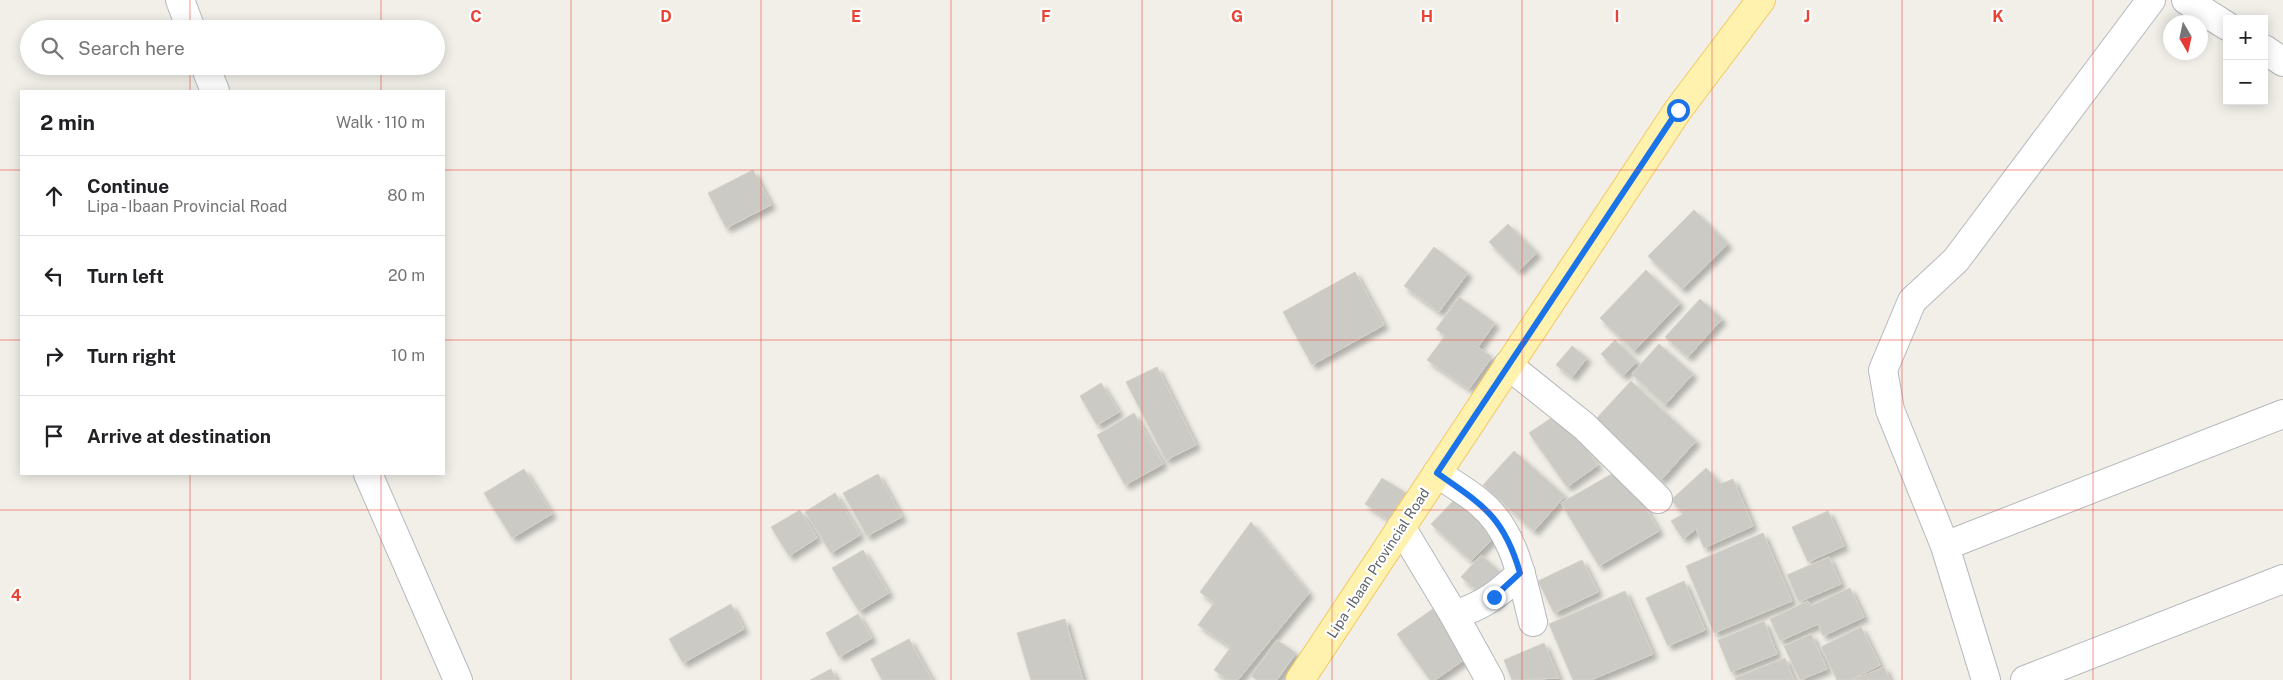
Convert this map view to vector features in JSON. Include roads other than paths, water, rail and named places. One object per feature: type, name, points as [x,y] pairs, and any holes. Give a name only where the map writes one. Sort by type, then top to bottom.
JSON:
[{"type":"main road","name":"Lipa - Ibaan Provincial Road","points":[[1300,680],[1678,110],[1761,0]]},
{"type":"street","points":[[180,0],[188,20]]},
{"type":"street","points":[[1986,680],[1945,546],[1890,410],[1883,370],[1912,301],[1956,260],[2151,0]]},
{"type":"street","points":[[2186,0],[2223,23]]},
{"type":"street","points":[[2268,53],[2283,62]]},
{"type":"street","points":[[209,75],[215,90]]},
{"type":"street","points":[[1508,365],[1584,426],[1658,499]]},
{"type":"street","points":[[1945,546],[2283,414]]},
{"type":"street","points":[[1437,473],[1479,502],[1497,520],[1512,545],[1533,622]]},
{"type":"street","points":[[368,475],[458,680]]},
{"type":"street","points":[[1401,527],[1454,615],[1490,680]]},
{"type":"street","points":[[1454,615],[1472,609],[1494,597],[1520,573]]},
{"type":"street","points":[[2026,680],[2283,579]]}]
